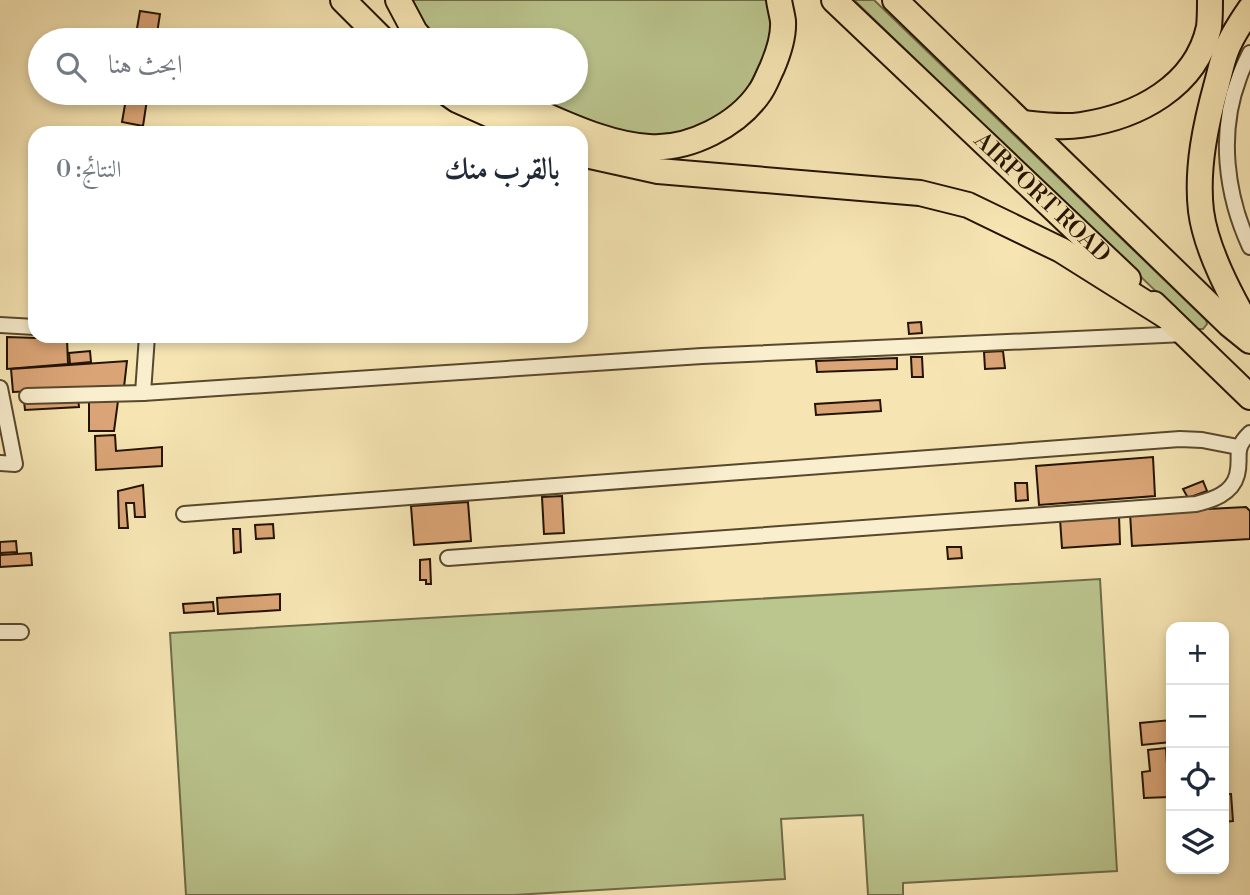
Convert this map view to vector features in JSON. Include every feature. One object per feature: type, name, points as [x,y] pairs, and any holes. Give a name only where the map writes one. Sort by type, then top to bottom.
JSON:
[{"type":"highway","points":[[343,0],[371,28]]},
{"type":"highway","points":[[398,0],[413,28]]},
{"type":"highway","points":[[588,133],[650,147],[674,145],[696,140],[733,120],[750,106],[762,90],[779,52],[783,23],[779,0]]},
{"type":"highway","name":"AIRPORT ROAD","points":[[834,0],[1250,397]]},
{"type":"highway","name":"AIRPORT ROAD","points":[[895,0],[1022,124],[1240,327],[1250,341]]},
{"type":"highway","points":[[1022,124],[1079,126],[1121,116],[1147,105],[1169,91],[1188,72],[1197,58],[1209,26],[1210,0]]},
{"type":"highway","points":[[1194,342],[1240,327],[1207,236],[1201,211],[1201,190],[1203,149],[1211,106],[1226,51],[1250,9]]},
{"type":"highway","points":[[468,105],[515,126]]},
{"type":"highway","points":[[524,105],[570,126]]},
{"type":"highway","points":[[588,156],[658,172],[920,193],[968,205],[1061,250],[1166,316]]},
{"type":"street","points":[[1250,53],[1231,102],[1227,129],[1230,187],[1237,215],[1250,247]]},
{"type":"street","points":[[0,326],[28,327]]},
{"type":"street","points":[[27,396],[143,393],[702,356],[1194,342]]},
{"type":"street","points":[[143,393],[147,343]]},
{"type":"street","points":[[0,388],[15,464],[0,463]]},
{"type":"street","points":[[448,558],[1196,504],[1216,499],[1229,489],[1237,477],[1238,447],[1250,433]]},
{"type":"street","points":[[184,514],[1180,439],[1238,447]]},
{"type":"street","points":[[0,632],[22,632]]},
{"type":"green space","points":[[408,0],[768,0],[772,38],[756,84],[715,121],[684,132],[643,136],[616,130],[549,105],[588,105],[588,28],[424,28],[413,15]]},
{"type":"green space","points":[[854,0],[874,0],[1206,320],[1207,324],[1203,329],[1195,329]]},
{"type":"green space","points":[[1100,579],[1117,871],[903,883],[903,895],[868,895],[863,815],[781,819],[785,879],[514,895],[186,895],[170,633]]},
{"type":"building","points":[[140,11],[160,14],[158,28],[137,28]]},
{"type":"building","points":[[125,105],[146,105],[143,126],[122,122]]},
{"type":"building","points":[[921,322],[922,333],[909,334],[908,323]]},
{"type":"building","points":[[7,337],[28,338],[28,343],[67,343],[68,364],[7,369]]},
{"type":"building","points":[[90,351],[91,362],[70,364],[69,353]]},
{"type":"building","points":[[1003,351],[1005,368],[985,369],[984,352]]},
{"type":"building","points":[[911,357],[922,357],[923,377],[912,377]]},
{"type":"building","points":[[897,358],[897,369],[817,372],[816,361]]},
{"type":"building","points":[[127,361],[124,387],[13,392],[11,369]]},
{"type":"building","points":[[78,397],[79,407],[25,410],[24,401]]},
{"type":"building","points":[[89,400],[118,401],[114,431],[89,431]]},
{"type":"building","points":[[880,400],[881,411],[816,415],[815,404]]},
{"type":"building","points":[[115,435],[116,451],[162,447],[162,466],[96,470],[95,436]]},
{"type":"building","points":[[1153,457],[1155,496],[1039,505],[1036,466]]},
{"type":"building","points":[[1203,481],[1207,491],[1188,498],[1183,489]]},
{"type":"building","points":[[1015,483],[1027,483],[1028,500],[1016,501]]},
{"type":"building","points":[[143,485],[145,517],[135,517],[134,503],[126,503],[128,528],[119,528],[118,491]]},
{"type":"building","points":[[562,496],[564,533],[544,534],[542,497]]},
{"type":"building","points":[[468,502],[471,541],[414,545],[411,506]]},
{"type":"building","points":[[1246,507],[1250,511],[1250,539],[1132,546],[1130,513]]},
{"type":"building","points":[[1119,515],[1120,544],[1062,548],[1060,519]]},
{"type":"building","points":[[273,524],[274,538],[256,539],[255,525]]},
{"type":"building","points":[[233,529],[240,529],[241,552],[234,553]]},
{"type":"building","points":[[16,541],[17,552],[0,553],[0,542]]},
{"type":"building","points":[[947,547],[961,547],[962,558],[948,559]]},
{"type":"building","points":[[31,553],[32,565],[0,567],[0,555]]},
{"type":"building","points":[[430,559],[431,584],[426,584],[426,580],[420,580],[420,560]]},
{"type":"building","points":[[280,594],[280,610],[218,614],[217,598]]},
{"type":"building","points":[[213,602],[214,611],[184,613],[183,604]]},
{"type":"building","points":[[1166,720],[1166,743],[1142,745],[1140,723]]},
{"type":"building","points":[[1166,748],[1166,797],[1144,798],[1142,772],[1150,771],[1148,750]]},
{"type":"building","points":[[1229,794],[1231,794],[1233,821],[1229,821]]}]
